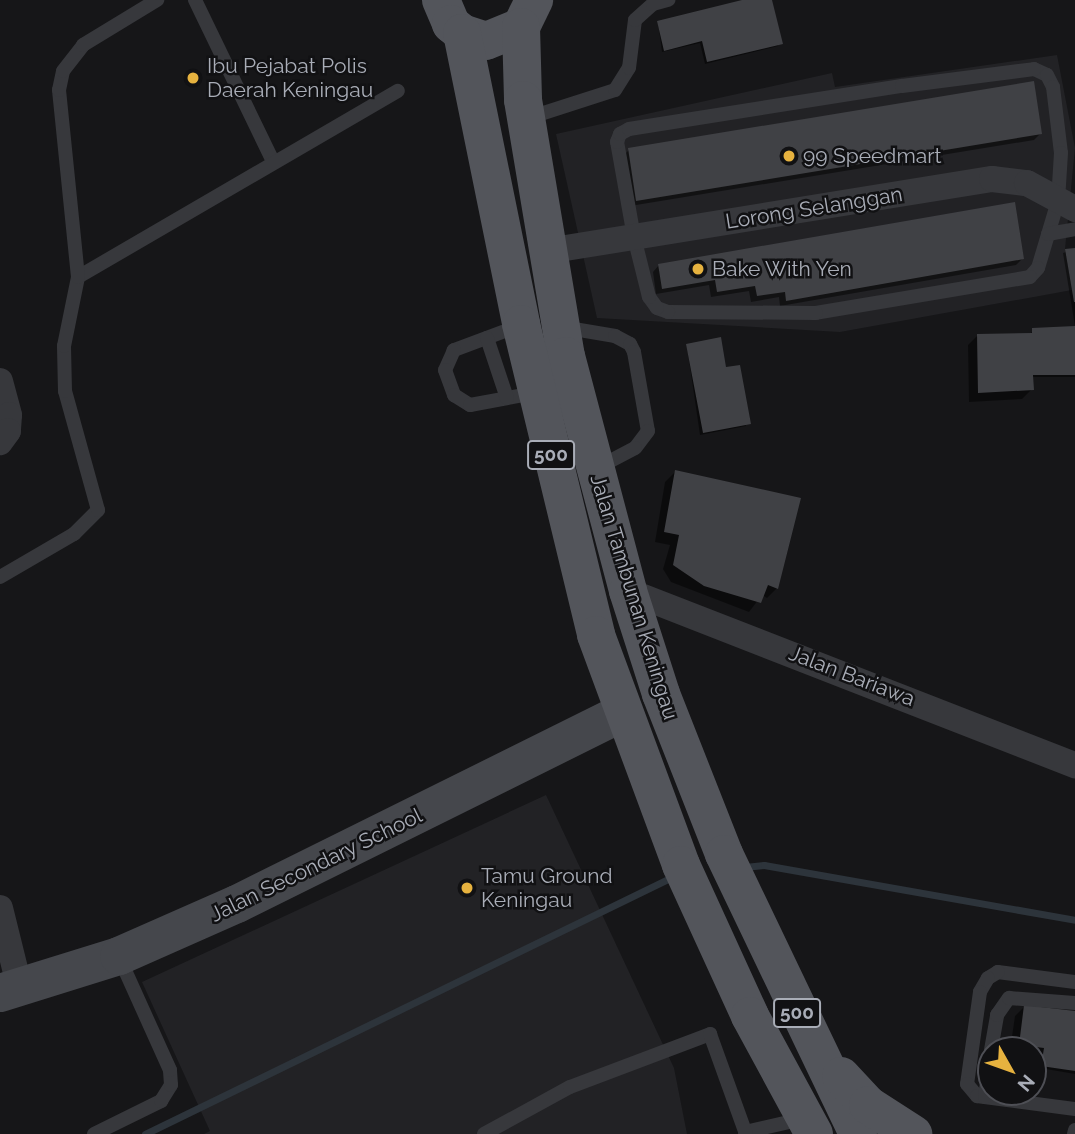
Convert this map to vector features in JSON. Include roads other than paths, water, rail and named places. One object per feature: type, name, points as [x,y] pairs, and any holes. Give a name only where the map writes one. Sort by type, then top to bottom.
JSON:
[{"type":"main road","name":"500","points":[[441,0],[451,24],[462,33],[486,41],[534,10]]},
{"type":"main road","name":"Jalan Tambunan Keningau","points":[[534,10],[526,119],[547,251],[561,327],[628,591],[661,694],[724,854],[802,1024],[858,1134]]},
{"type":"main road","name":"Jalan Tambunan Keningau","points":[[462,33],[504,331],[522,395],[566,523],[622,713],[681,865],[750,1016],[810,1126]]},
{"type":"main road","points":[[802,1024],[868,1105],[913,1134]]},
{"type":"street","name":"Lorong Selanggan","points":[[547,251],[992,179],[1027,183],[1067,205]]},
{"type":"street","points":[[0,381],[9,415],[8,431],[0,442]]},
{"type":"street","name":"Jalan Bariawa","points":[[628,591],[1075,765]]},
{"type":"street","name":"Jalan Secondary School","points":[[10,991],[119,956],[237,904],[622,713]]},
{"type":"street","points":[[0,908],[10,991]]},
{"type":"lane","points":[[0,577],[74,534],[98,510],[65,391],[64,346],[78,277],[59,90],[62,71],[83,46],[157,0]]},
{"type":"lane","points":[[195,0],[273,161]]},
{"type":"lane","points":[[526,119],[615,90],[629,68],[635,20],[642,11],[668,0]]},
{"type":"lane","points":[[1034,69],[1047,75],[1053,87],[1067,205],[1048,234],[1038,268],[1030,277],[816,313],[657,308],[649,297],[634,237],[617,142],[629,129],[1034,69]]},
{"type":"lane","points":[[78,277],[273,161],[398,91]]},
{"type":"lane","points":[[1048,234],[1075,229]]},
{"type":"lane","points":[[561,327],[615,336],[630,344],[634,352],[648,431],[635,448],[595,469]]},
{"type":"lane","points":[[504,331],[454,350],[445,370],[461,402],[522,395]]},
{"type":"lane","points":[[94,1134],[161,1101],[171,1085],[170,1070],[119,956]]},
{"type":"lane","points":[[977,1095],[973,1094],[967,1084],[983,983],[998,972],[1075,982]]},
{"type":"lane","points":[[994,1036],[997,1015],[1009,998],[1075,1003]]},
{"type":"lane","points":[[484,1134],[570,1087],[710,1034],[745,1133],[810,1126]]},
{"type":"lane","points":[[1047,1105],[1075,1109]]},
{"type":"waterway","points":[[745,867],[764,865],[1075,920]]},
{"type":"waterway","points":[[145,1134],[674,876]]},
{"type":"place","name":"Ibu Pejabat Polis Daerah Keningau","points":[[193,78]]},
{"type":"place","name":"99 Speedmart","points":[[789,156]]},
{"type":"place","name":"Bake With Yen","points":[[698,269]]},
{"type":"place","name":"Tamu Ground Keningau","points":[[467,888]]}]
